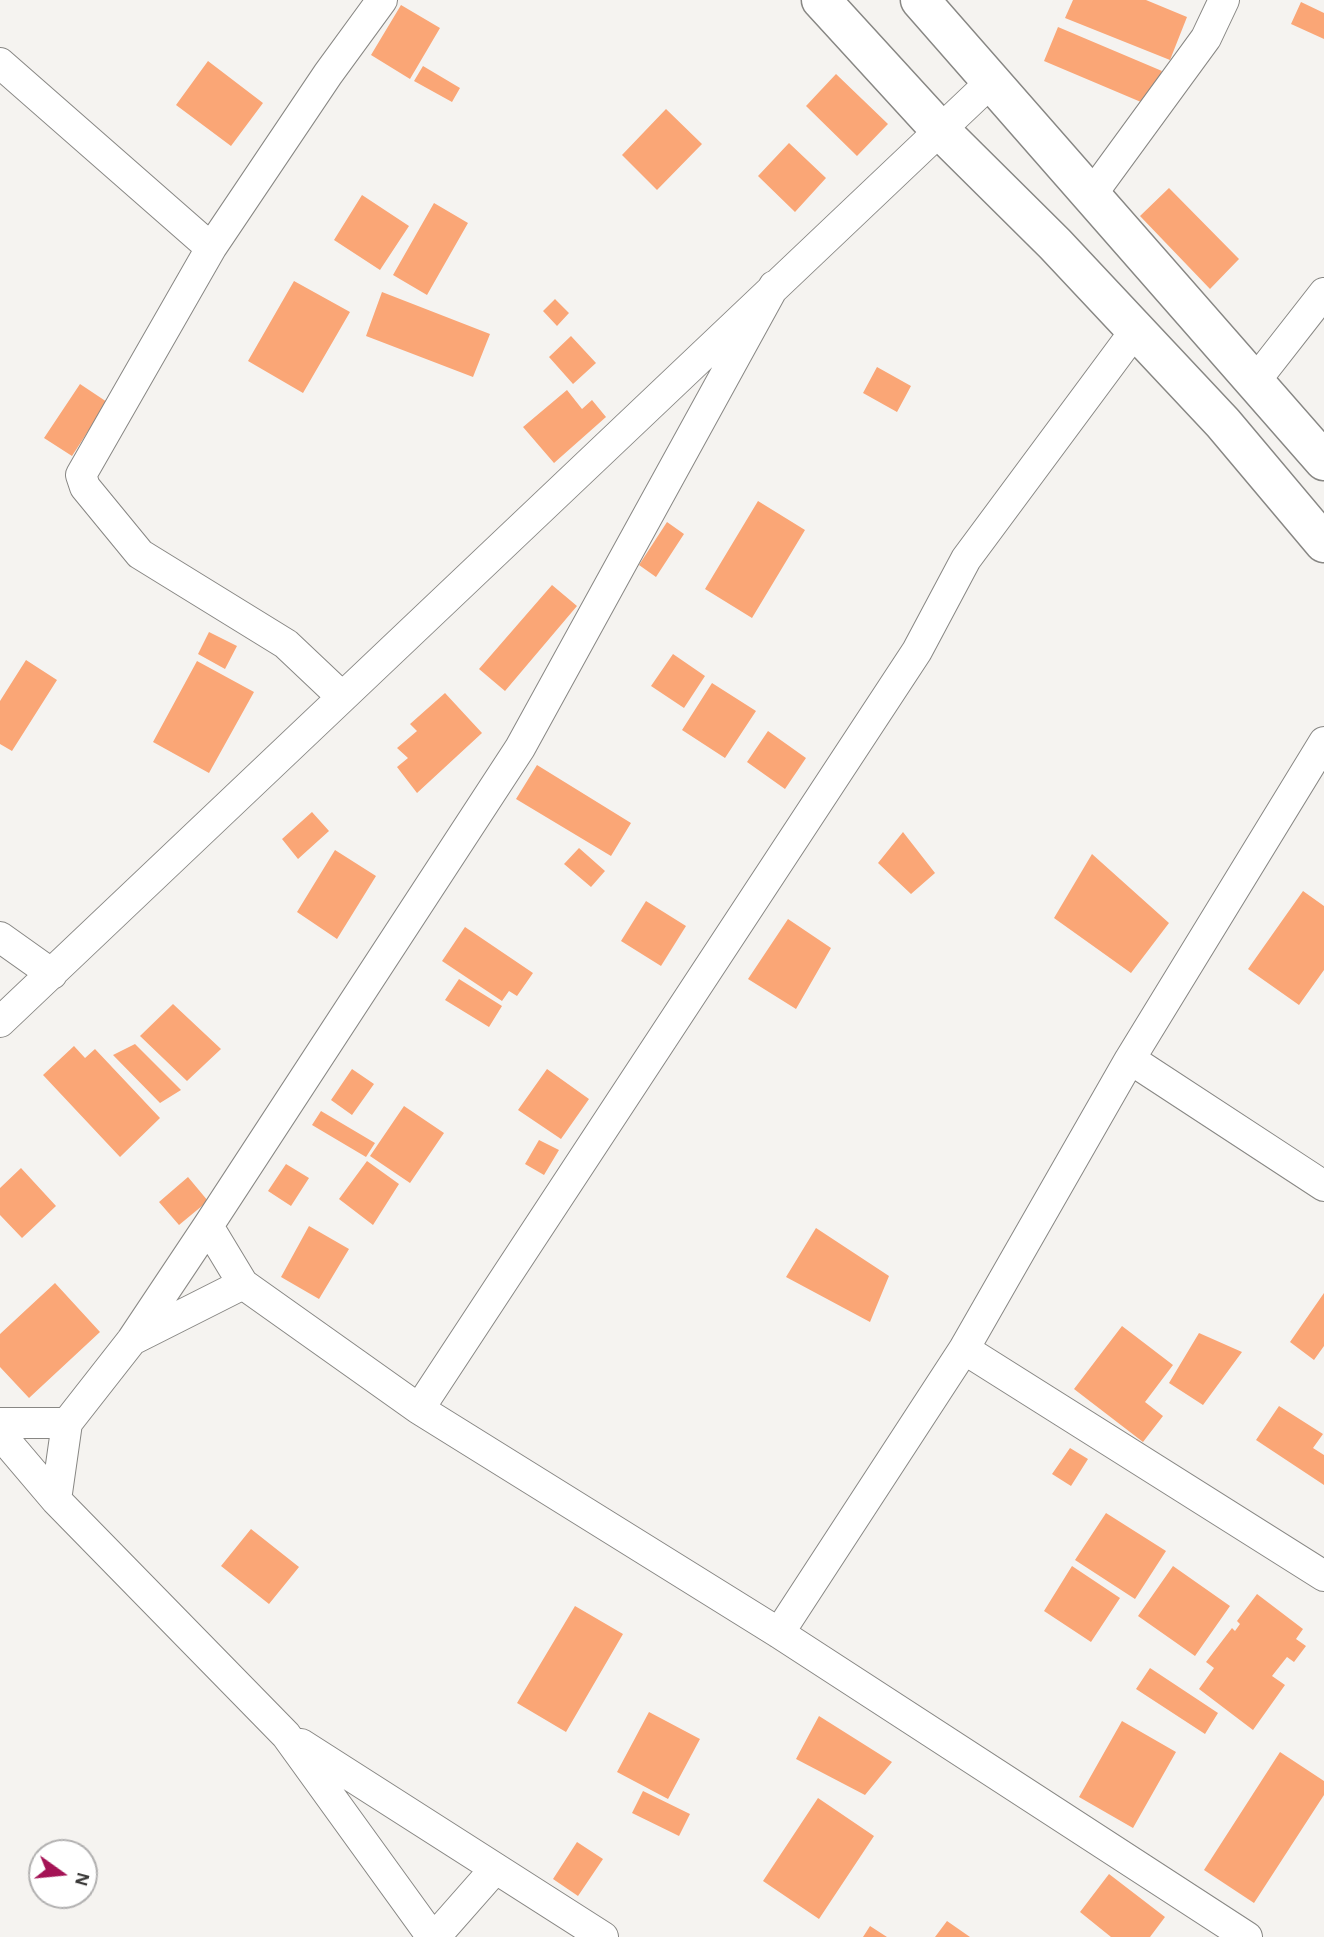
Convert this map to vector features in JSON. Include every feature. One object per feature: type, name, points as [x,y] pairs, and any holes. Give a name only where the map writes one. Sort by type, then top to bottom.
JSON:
[{"type":"main road","points":[[821,0],[940,130],[1055,244],[1223,423],[1324,543]]},
{"type":"main road","points":[[920,0],[1256,380],[1324,461]]},
{"type":"street","points":[[341,696],[286,645],[140,554],[85,487],[81,475],[211,248],[328,74],[382,0]]},
{"type":"street","points":[[1092,194],[1206,38],[1224,0]]},
{"type":"street","points":[[0,63],[211,248]]},
{"type":"street","points":[[0,1022],[992,81]]},
{"type":"street","points":[[56,1500],[67,1423],[132,1340],[520,748],[775,286]]},
{"type":"street","points":[[1256,380],[1324,293]]},
{"type":"street","points":[[419,1409],[909,663],[966,559],[1135,331]]},
{"type":"street","points":[[779,1633],[964,1349],[1130,1059],[1324,742]]},
{"type":"street","points":[[0,937],[52,974]]},
{"type":"street","points":[[1130,1059],[1324,1185]]},
{"type":"street","points":[[208,1226],[243,1284],[419,1409],[779,1633],[1247,1937]]},
{"type":"street","points":[[132,1340],[243,1284]]},
{"type":"street","points":[[964,1349],[1324,1576]]},
{"type":"street","points":[[0,1423],[67,1423]]},
{"type":"street","points":[[0,1434],[56,1500],[286,1735],[434,1937],[494,1870]]},
{"type":"street","points":[[286,1735],[603,1937]]},
{"type":"building","points":[[1073,0],[1146,0],[1187,17],[1170,60],[1065,18]]},
{"type":"building","points":[[1301,2],[1324,13],[1324,39],[1291,24]]},
{"type":"building","points":[[401,5],[440,28],[410,79],[371,55]]},
{"type":"building","points":[[1058,27],[1162,71],[1148,105],[1044,61]]},
{"type":"building","points":[[208,61],[263,103],[231,146],[176,105]]},
{"type":"building","points":[[423,66],[460,88],[452,102],[414,81]]},
{"type":"building","points":[[836,74],[888,124],[857,156],[806,106]]},
{"type":"building","points":[[666,109],[702,144],[657,190],[622,155]]},
{"type":"building","points":[[789,143],[826,178],[795,212],[758,176]]},
{"type":"building","points":[[1169,188],[1239,259],[1210,289],[1140,216]]},
{"type":"building","points":[[362,195],[409,226],[380,270],[334,240]]},
{"type":"building","points":[[434,203],[468,223],[427,295],[393,275]]},
{"type":"building","points":[[294,281],[350,312],[303,393],[248,361]]},
{"type":"building","points":[[382,292],[490,334],[473,377],[366,336]]},
{"type":"building","points":[[555,299],[569,313],[557,326],[543,311]]},
{"type":"building","points":[[571,336],[596,363],[573,384],[549,357]]},
{"type":"building","points":[[877,367],[911,386],[897,412],[863,393]]},
{"type":"building","points":[[80,384],[107,402],[72,456],[44,438]]},
{"type":"building","points":[[567,390],[582,409],[592,400],[606,417],[554,463],[523,427]]},
{"type":"building","points":[[758,501],[805,530],[752,618],[705,589]]},
{"type":"building","points":[[667,522],[684,534],[656,577],[639,565]]},
{"type":"building","points":[[552,585],[577,606],[505,691],[479,669]]},
{"type":"building","points":[[209,632],[237,646],[225,669],[198,654]]},
{"type":"building","points":[[673,654],[705,676],[684,708],[651,686]]},
{"type":"building","points":[[26,660],[57,680],[12,751],[0,744],[0,701]]},
{"type":"building","points":[[197,661],[254,692],[209,773],[153,742]]},
{"type":"building","points":[[712,683],[756,711],[725,758],[682,730]]},
{"type":"building","points":[[445,693],[482,733],[417,793],[397,767],[408,758],[397,748],[417,731],[410,724]]},
{"type":"building","points":[[768,731],[806,758],[785,789],[747,762]]},
{"type":"building","points":[[537,765],[631,823],[611,856],[516,799]]},
{"type":"building","points":[[312,812],[329,831],[298,859],[282,839]]},
{"type":"building","points":[[903,832],[935,873],[911,894],[878,863]]},
{"type":"building","points":[[579,848],[605,871],[591,887],[564,864]]},
{"type":"building","points":[[335,850],[376,876],[337,939],[297,912]]},
{"type":"building","points":[[1092,854],[1169,923],[1131,973],[1054,918]]},
{"type":"building","points":[[1303,891],[1324,906],[1324,970],[1299,1005],[1248,969]]},
{"type":"building","points":[[646,901],[686,926],[661,966],[621,941]]},
{"type":"building","points":[[788,919],[831,948],[796,1009],[748,979]]},
{"type":"building","points":[[465,927],[533,973],[517,996],[509,991],[502,1001],[442,961]]},
{"type":"building","points":[[459,979],[502,1006],[489,1027],[445,1000]]},
{"type":"building","points":[[173,1004],[221,1049],[187,1081],[140,1036]]},
{"type":"building","points":[[135,1044],[181,1090],[160,1103],[113,1055]]},
{"type":"building","points":[[74,1046],[85,1058],[95,1049],[160,1118],[120,1157],[43,1075]]},
{"type":"building","points":[[352,1069],[374,1084],[352,1115],[331,1100]]},
{"type":"building","points":[[547,1069],[589,1099],[561,1139],[518,1110]]},
{"type":"building","points":[[404,1106],[444,1133],[410,1183],[370,1156]]},
{"type":"building","points":[[321,1111],[375,1143],[366,1157],[312,1125]]},
{"type":"building","points":[[539,1140],[559,1150],[544,1175],[525,1164]]},
{"type":"building","points":[[367,1161],[399,1184],[373,1225],[339,1199]]},
{"type":"building","points":[[286,1164],[309,1178],[291,1206],[268,1191]]},
{"type":"building","points":[[21,1168],[56,1206],[22,1238],[0,1215],[0,1188]]},
{"type":"building","points":[[188,1177],[208,1201],[179,1225],[159,1202]]},
{"type":"building","points":[[309,1226],[349,1249],[319,1299],[281,1277]]},
{"type":"building","points":[[816,1228],[889,1276],[870,1322],[786,1277]]},
{"type":"building","points":[[55,1283],[100,1332],[29,1398],[0,1367],[0,1334]]},
{"type":"building","points":[[1324,1293],[1324,1346],[1314,1360],[1290,1342]]},
{"type":"building","points":[[1122,1326],[1173,1365],[1145,1402],[1163,1416],[1143,1442],[1074,1389]]},
{"type":"building","points":[[1199,1333],[1242,1352],[1203,1405],[1169,1383]]},
{"type":"building","points":[[1279,1406],[1323,1434],[1313,1448],[1324,1455],[1324,1485],[1256,1440]]},
{"type":"building","points":[[1070,1448],[1088,1459],[1071,1486],[1052,1474]]},
{"type":"building","points":[[1106,1513],[1166,1551],[1135,1599],[1075,1560]]},
{"type":"building","points":[[251,1529],[299,1567],[269,1604],[221,1566]]},
{"type":"building","points":[[1072,1566],[1120,1598],[1091,1642],[1044,1611]]},
{"type":"building","points":[[1173,1566],[1230,1606],[1195,1656],[1138,1616]]},
{"type":"building","points":[[1257,1594],[1303,1629],[1296,1639],[1306,1646],[1294,1662],[1287,1657],[1272,1676],[1285,1685],[1253,1730],[1199,1689],[1214,1668],[1206,1662],[1232,1628],[1235,1631],[1240,1624],[1237,1621]]},
{"type":"building","points":[[575,1606],[623,1634],[566,1732],[517,1703]]},
{"type":"building","points":[[1150,1668],[1218,1713],[1205,1734],[1136,1689]]},
{"type":"building","points":[[649,1712],[700,1739],[668,1799],[617,1772]]},
{"type":"building","points":[[819,1716],[892,1762],[865,1795],[796,1759]]},
{"type":"building","points":[[1122,1721],[1176,1752],[1133,1828],[1079,1797]]},
{"type":"building","points":[[1280,1752],[1324,1781],[1324,1795],[1254,1903],[1204,1870]]},
{"type":"building","points":[[643,1791],[690,1814],[679,1836],[632,1813]]},
{"type":"building","points":[[818,1798],[874,1836],[819,1919],[763,1881]]},
{"type":"building","points":[[577,1842],[603,1859],[578,1896],[553,1879]]},
{"type":"building","points":[[1109,1874],[1165,1917],[1150,1937],[1111,1937],[1080,1912]]},
{"type":"building","points":[[947,1921],[970,1937],[935,1937]]},
{"type":"building","points":[[870,1926],[887,1937],[863,1937]]}]
